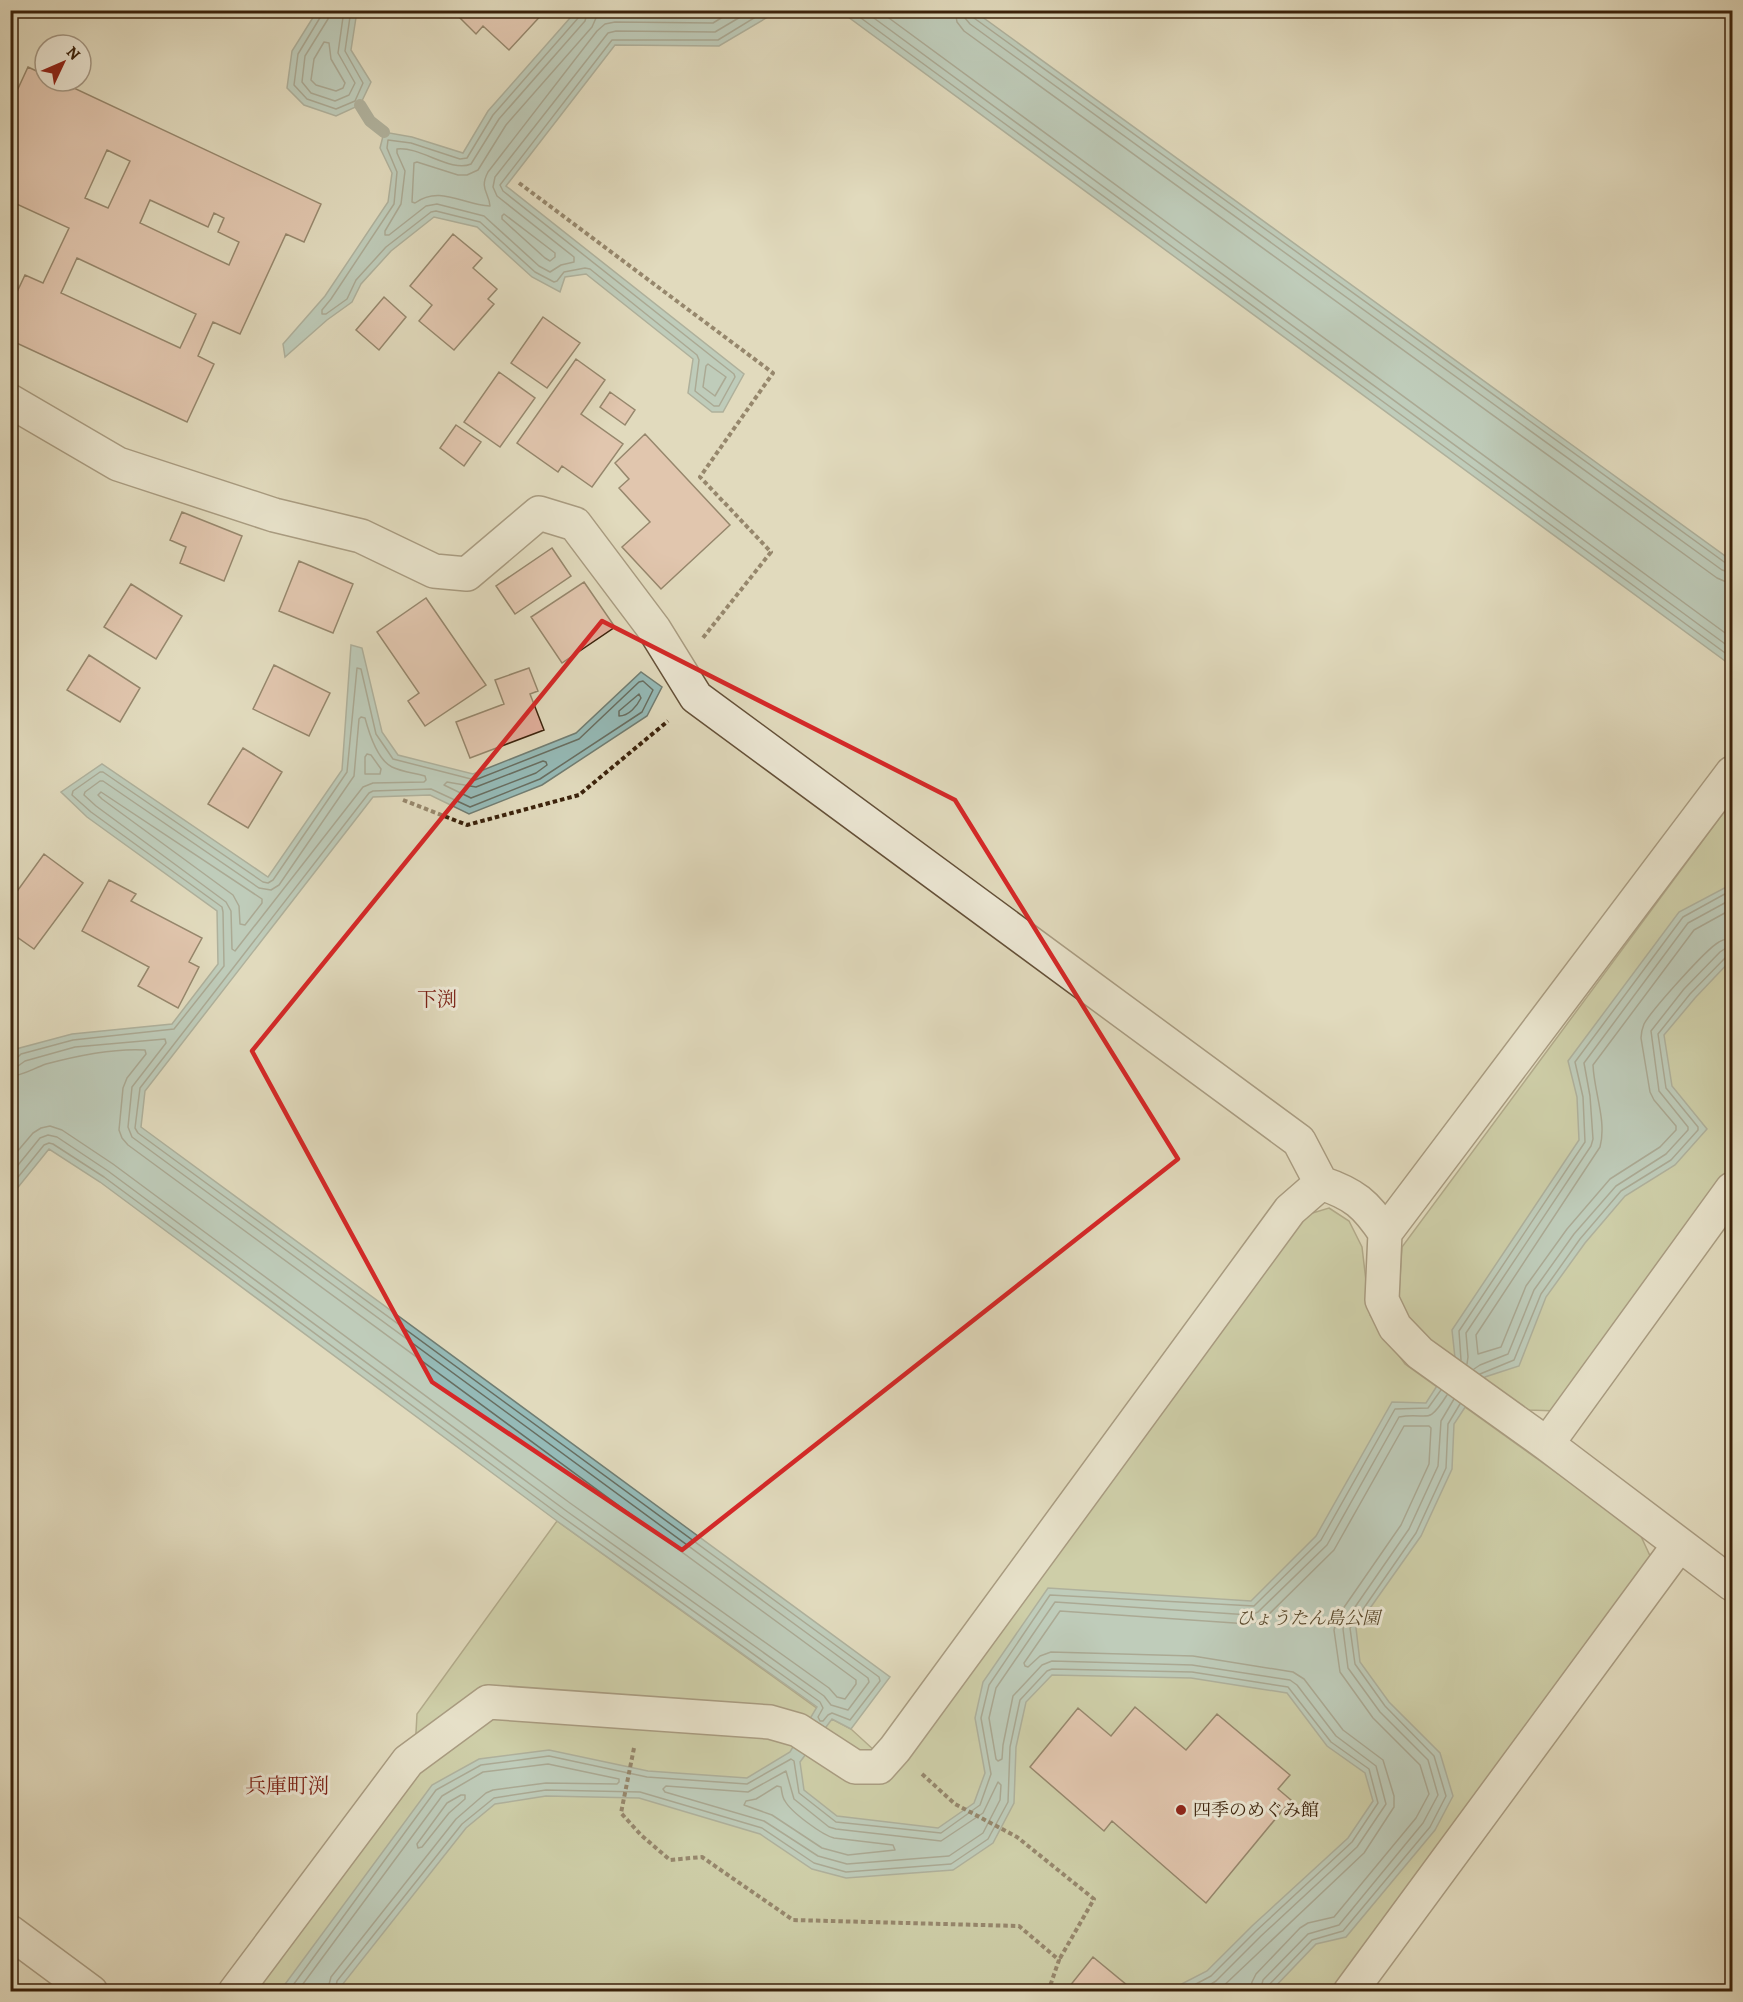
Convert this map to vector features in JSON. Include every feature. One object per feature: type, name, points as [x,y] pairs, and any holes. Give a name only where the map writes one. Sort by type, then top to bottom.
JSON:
[{"type":"street","points":[[10,401],[118,464],[274,515],[361,536],[434,571],[467,574],[539,513],[575,524],[654,629],[696,697],[1299,1141],[1321,1183],[1344,1191],[1370,1210],[1385,1233]]},
{"type":"street","points":[[1732,773],[1385,1233],[1382,1300],[1395,1327],[1420,1353],[1547,1444],[1732,1584]]},
{"type":"street","points":[[235,1992],[408,1761],[488,1702],[771,1722],[809,1738],[855,1767],[879,1767],[895,1749],[1290,1210],[1321,1183]]},
{"type":"street","points":[[1547,1444],[1732,1189]]},
{"type":"street","points":[[1350,1992],[1679,1545]]},
{"type":"street","points":[[10,1932],[91,1992]]},
{"type":"path","points":[[519,183],[773,373],[700,477],[771,552],[694,649],[676,664]]},
{"type":"path","points":[[403,800],[467,825],[579,795],[696,697]]},
{"type":"path","points":[[895,1749],[955,1804],[1017,1837],[1094,1899],[1059,1960],[1048,1992]]},
{"type":"path","points":[[632,1756],[621,1813],[641,1835],[670,1860],[702,1857],[793,1920],[1019,1926],[1059,1960]]},
{"type":"highlighted area","points":[[602,621],[955,800],[1178,1159],[682,1550],[432,1382],[252,1051]]},
{"type":"green space","points":[[1732,801],[1732,1170],[1558,1411],[1528,1410],[1427,1343],[1398,1309],[1402,1247]]},
{"type":"green space","name":"ひょうたん島公園","points":[[1329,1208],[1349,1221],[1362,1247],[1370,1315],[1405,1364],[1639,1532],[1651,1558],[1505,1761],[1333,1991],[250,1992],[414,1769],[417,1714],[557,1521],[832,1719],[851,1729],[875,1751],[1296,1218]]},
{"type":"water","points":[[577,10],[778,11],[719,46],[615,45],[506,186],[744,374],[723,412],[712,412],[688,393],[693,359],[586,274],[565,277],[560,292],[532,277],[477,227],[434,217],[391,251],[361,284],[352,302],[327,320],[285,357],[283,344],[325,296],[388,202],[392,173],[380,148],[384,132],[412,137],[463,153],[488,111]]},
{"type":"water","points":[[317,11],[357,11],[351,50],[371,82],[360,105],[336,116],[304,105],[287,88],[292,51]]},
{"type":"water","points":[[840,11],[974,11],[1732,561],[1732,666]]},
{"type":"water","points":[[351,645],[362,648],[382,732],[398,755],[473,774],[576,733],[641,672],[662,687],[647,716],[542,785],[469,814],[430,795],[373,797],[145,1091],[141,1127],[890,1677],[851,1729],[832,1719],[800,1762],[804,1790],[837,1816],[938,1828],[974,1803],[985,1773],[975,1718],[983,1682],[1048,1588],[1251,1601],[1316,1536],[1392,1402],[1426,1403],[1455,1358],[1452,1330],[1579,1140],[1577,1097],[1568,1061],[1679,912],[1732,884],[1732,959],[1664,1035],[1672,1086],[1707,1129],[1675,1165],[1625,1196],[1585,1243],[1546,1297],[1519,1366],[1485,1377],[1454,1424],[1452,1469],[1421,1536],[1356,1628],[1360,1662],[1389,1702],[1440,1753],[1453,1796],[1435,1830],[1346,1937],[1316,1944],[1271,1991],[1168,1991],[1207,1971],[1252,1926],[1348,1838],[1373,1801],[1365,1773],[1327,1746],[1287,1693],[1191,1678],[1052,1675],[1026,1702],[1016,1747],[1014,1803],[993,1843],[953,1870],[846,1878],[812,1869],[760,1834],[639,1798],[546,1796],[495,1804],[466,1828],[342,1985],[340,1991],[280,1991],[432,1785],[479,1759],[549,1750],[648,1771],[747,1778],[790,1752],[817,1707],[557,1521],[100,1182],[49,1149],[11,1196],[10,1057],[16,1049],[72,1034],[172,1024],[218,964],[217,911],[87,817],[61,792],[102,764],[268,877],[342,770]]},
{"type":"building","points":[[452,10],[546,10],[509,50],[483,26],[476,34]]},
{"type":"building","points":[[28,67],[33,69],[33,93],[85,93],[321,204],[304,242],[286,234],[240,334],[213,322],[198,356],[214,364],[187,422],[10,340],[10,307],[25,275],[43,283],[69,228],[10,201],[10,106]],"holes":[[[107,150],[130,161],[108,208],[85,198]],[[150,200],[208,227],[214,213],[224,218],[218,232],[239,242],[229,265],[140,223]],[[77,258],[196,314],[180,348],[61,293]]]},
{"type":"building","points":[[453,234],[482,258],[473,268],[497,289],[488,299],[494,304],[454,350],[419,321],[432,305],[410,286]]},
{"type":"building","points":[[384,297],[406,317],[379,350],[356,330]]},
{"type":"building","points":[[543,317],[580,343],[547,388],[511,363]]},
{"type":"building","points":[[576,359],[605,380],[581,414],[623,444],[592,487],[562,466],[558,472],[517,443]]},
{"type":"building","points":[[499,372],[535,398],[500,447],[464,422]]},
{"type":"building","points":[[610,392],[635,410],[625,425],[600,407]]},
{"type":"building","points":[[456,425],[481,442],[464,466],[440,448]]},
{"type":"building","points":[[645,434],[730,525],[661,589],[622,547],[650,522],[619,488],[629,479],[615,463]]},
{"type":"building","points":[[182,512],[242,536],[224,581],[180,563],[186,547],[170,540]]},
{"type":"building","points":[[552,548],[571,576],[515,614],[496,586]]},
{"type":"building","points":[[299,561],[353,584],[333,633],[279,611]]},
{"type":"building","points":[[584,582],[615,627],[562,663],[531,617]]},
{"type":"building","points":[[131,584],[182,616],[156,659],[104,627]]},
{"type":"building","points":[[426,598],[486,685],[425,726],[408,701],[419,693],[377,632]]},
{"type":"building","points":[[89,655],[140,688],[120,722],[67,690]]},
{"type":"building","points":[[274,665],[330,693],[309,736],[253,709]]},
{"type":"building","points":[[529,668],[538,691],[530,694],[544,730],[470,758],[456,722],[504,704],[495,680]]},
{"type":"building","points":[[243,748],[282,772],[248,828],[208,804]]},
{"type":"building","points":[[44,854],[83,883],[34,949],[10,932],[10,901]]},
{"type":"building","points":[[109,880],[136,894],[131,901],[202,938],[189,962],[199,967],[178,1008],[138,986],[149,967],[82,931]]},
{"type":"building","name":"四季のめぐみ館","points":[[1135,1707],[1186,1750],[1217,1714],[1290,1775],[1278,1789],[1291,1800],[1206,1903],[1112,1821],[1104,1831],[1030,1767],[1078,1708],[1111,1736]]},
{"type":"building","points":[[1093,1957],[1128,1986],[1124,1992],[1065,1992]]},
{"type":"waterway","points":[[360,105],[370,121],[384,132]]},
{"type":"place","name":"四季のめぐみ館","points":[[1181,1810]]},
{"type":"district","name":"下渕","points":[[437,999]]},
{"type":"district","name":"兵庫町渕","points":[[287,1786]]}]
